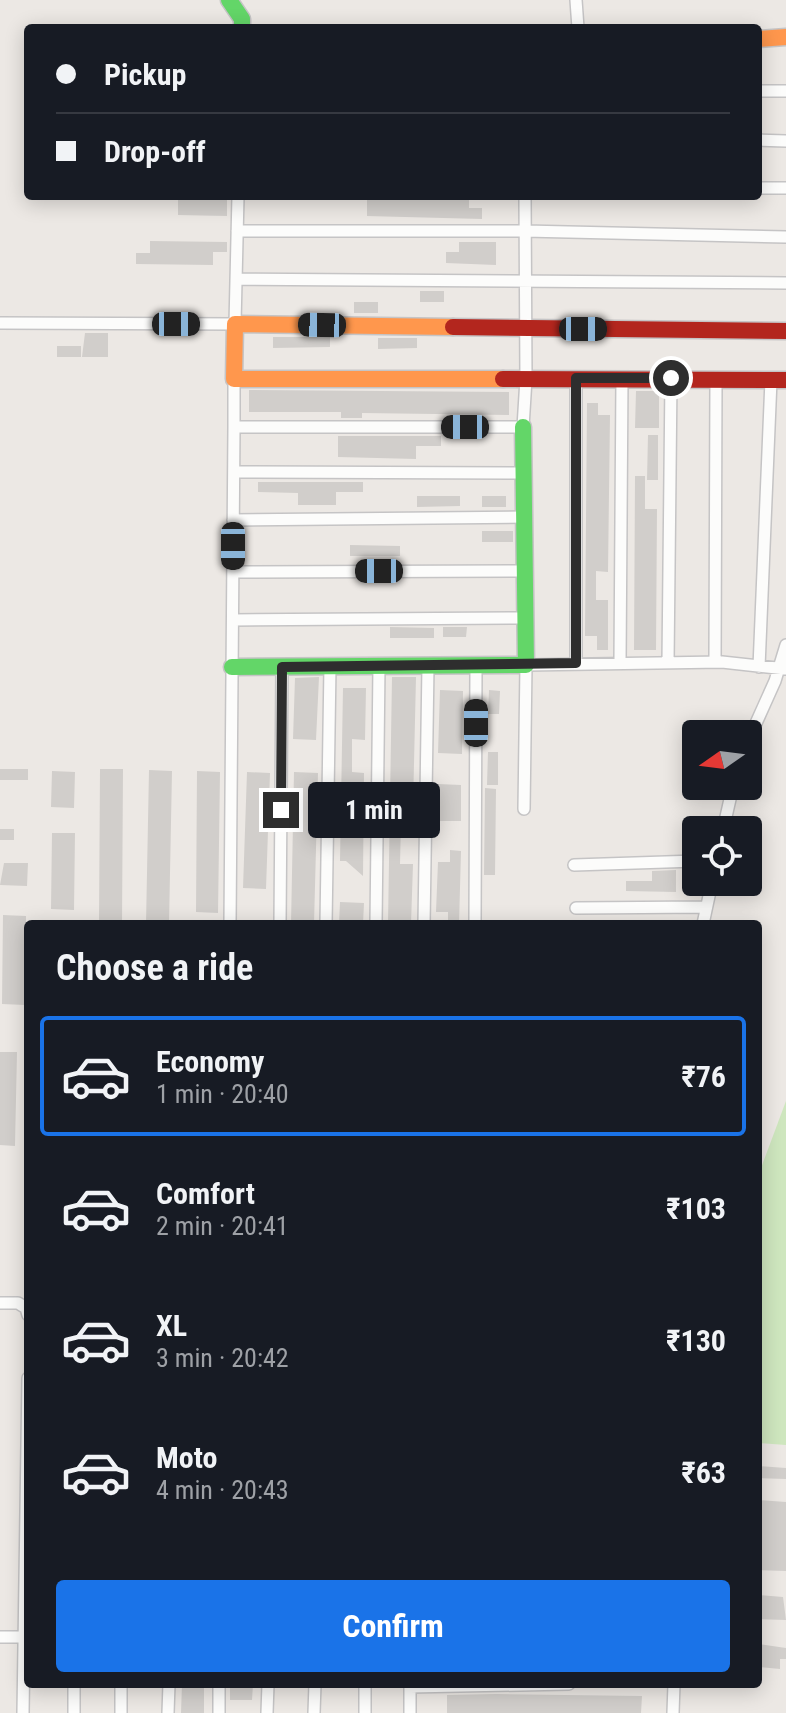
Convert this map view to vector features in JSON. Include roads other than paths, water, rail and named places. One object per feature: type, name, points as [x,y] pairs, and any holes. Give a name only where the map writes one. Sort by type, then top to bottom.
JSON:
[{"type":"street","points":[[229,0],[242,24]]},
{"type":"street","points":[[576,0],[578,24]]},
{"type":"street","points":[[762,39],[786,37]]},
{"type":"street","points":[[762,91],[786,91]]},
{"type":"street","points":[[762,140],[786,141]]},
{"type":"street","points":[[762,188],[786,188]]},
{"type":"street","points":[[230,920],[238,200]]},
{"type":"street","points":[[524,809],[525,200]]},
{"type":"street","points":[[237,231],[525,231],[786,237]]},
{"type":"street","points":[[236,279],[786,283]]},
{"type":"street","points":[[0,323],[786,331]]},
{"type":"street","points":[[576,378],[576,663]]},
{"type":"street","points":[[620,663],[622,378]]},
{"type":"street","points":[[668,663],[671,378]]},
{"type":"street","points":[[234,379],[778,380],[759,667]]},
{"type":"street","points":[[715,662],[716,379]]},
{"type":"street","points":[[234,427],[523,427]]},
{"type":"street","points":[[234,472],[524,473]]},
{"type":"street","points":[[233,520],[524,517]]},
{"type":"street","points":[[233,572],[525,571]]},
{"type":"street","points":[[233,620],[525,618]]},
{"type":"street","points":[[758,720],[782,669],[786,645]]},
{"type":"street","points":[[232,667],[715,662],[782,669]]},
{"type":"street","points":[[475,920],[476,665]]},
{"type":"street","points":[[326,920],[330,666]]},
{"type":"street","points":[[376,920],[379,666]]},
{"type":"street","points":[[424,920],[428,666]]},
{"type":"street","points":[[280,920],[282,667]]},
{"type":"street","points":[[574,865],[682,861]]},
{"type":"street","points":[[704,920],[709,896]]},
{"type":"street","points":[[576,908],[706,907]]},
{"type":"street","points":[[0,1303],[18,1303],[24,1307]]},
{"type":"street","points":[[23,1713],[24,1585]]},
{"type":"street","points":[[0,1637],[23,1637]]},
{"type":"street","points":[[74,1688],[74,1713]]},
{"type":"street","points":[[121,1688],[121,1713]]},
{"type":"street","points":[[168,1713],[169,1688]]},
{"type":"street","points":[[219,1688],[219,1713]]},
{"type":"street","points":[[267,1713],[268,1688]]},
{"type":"street","points":[[314,1713],[315,1688]]},
{"type":"street","points":[[365,1688],[365,1713]]},
{"type":"street","points":[[410,1688],[410,1713]]},
{"type":"street","points":[[673,1713],[674,1688]]}]
